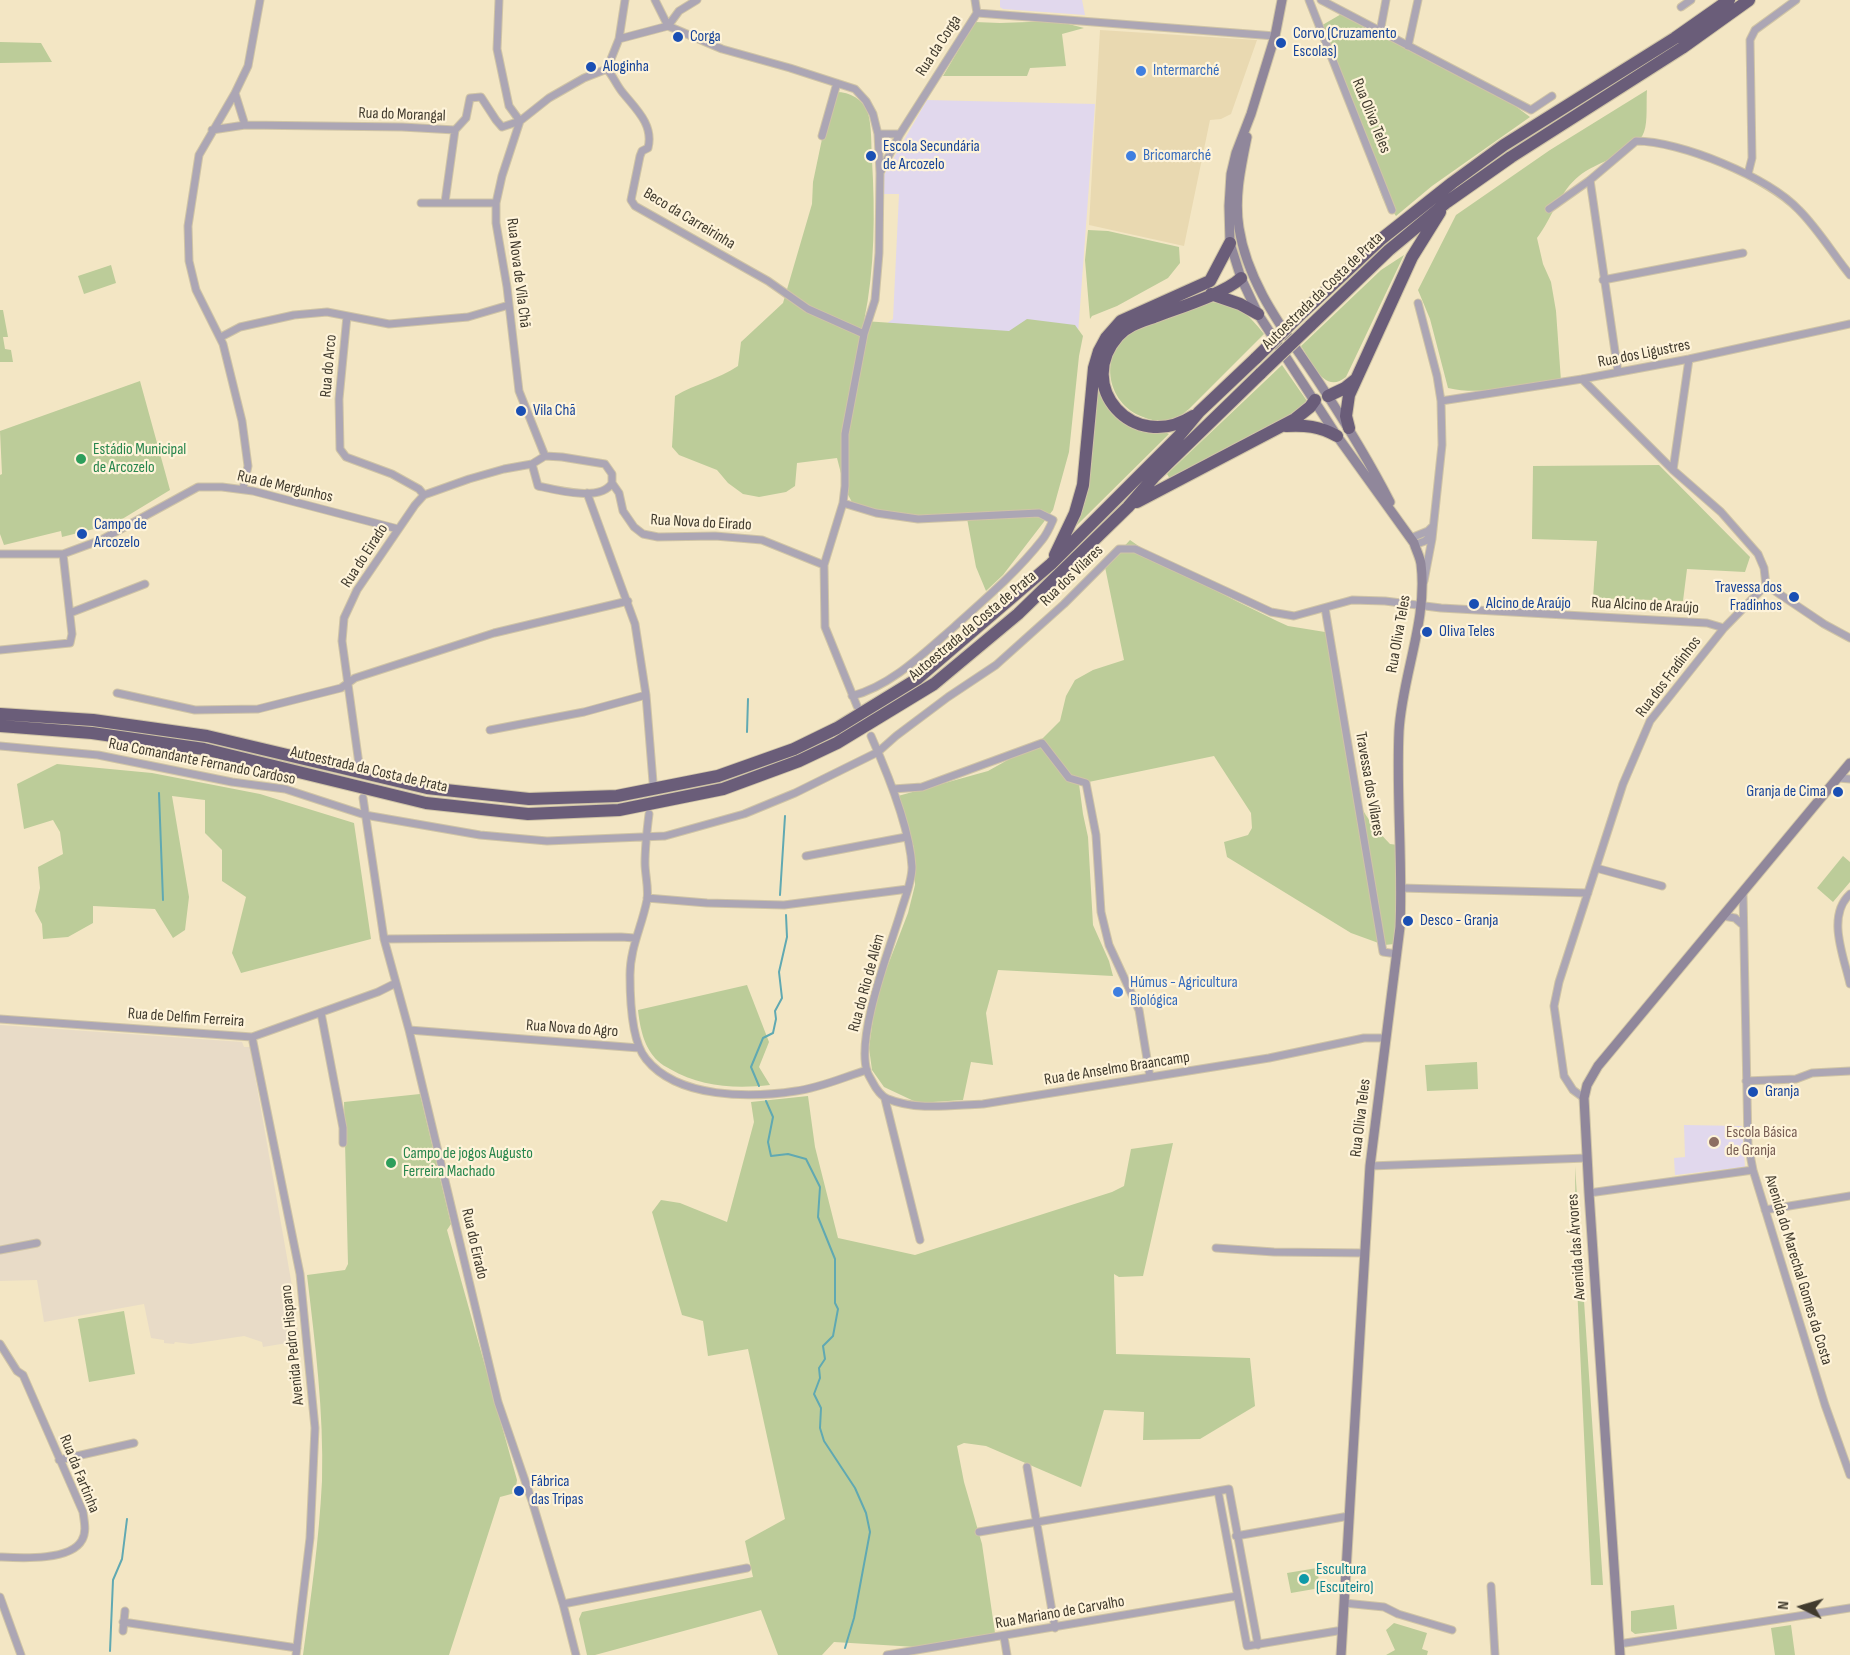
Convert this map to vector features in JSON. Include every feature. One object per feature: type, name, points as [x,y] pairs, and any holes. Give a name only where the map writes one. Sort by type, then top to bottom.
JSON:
[{"type":"highway","name":"Autoestrada da Costa de Prata","points":[[0,714],[93,720],[207,736],[427,788],[529,799],[617,796],[718,776],[794,749],[837,729],[916,679],[1051,564],[1179,436],[1199,412],[1380,240],[1504,145],[1675,38],[1729,0]]},
{"type":"highway","name":"Autoestrada da Costa de Prata","points":[[0,726],[92,733],[204,749],[426,803],[528,814],[619,810],[723,789],[799,761],[837,743],[934,684],[1018,614],[1128,507],[1154,477],[1389,250],[1447,202],[1511,157],[1682,48],[1749,0]]},
{"type":"highway","points":[[1349,428],[1346,416],[1349,395],[1412,257],[1447,202]]},
{"type":"highway","points":[[1210,281],[1230,243]]},
{"type":"highway","points":[[1051,564],[1076,513],[1083,485],[1094,368],[1106,338],[1121,321],[1210,281],[1241,278]]},
{"type":"highway","points":[[1199,412],[1184,422],[1168,426],[1150,427],[1134,423],[1121,414],[1111,401],[1105,386],[1103,371],[1107,355],[1117,338],[1129,326],[1235,284],[1241,278]]},
{"type":"highway","points":[[1211,294],[1240,304],[1258,314]]},
{"type":"highway","points":[[1128,507],[1295,419],[1320,396],[1345,388],[1357,378]]},
{"type":"highway","points":[[1281,426],[1309,425],[1337,436]]},
{"type":"main road","name":"Rua Oliva Teles","points":[[1282,0],[1275,36],[1251,114],[1236,153],[1229,206],[1230,243],[1241,278],[1258,314],[1303,381],[1349,428],[1413,542],[1421,562],[1422,588],[1400,721],[1401,888],[1397,954],[1370,1166],[1341,1655]]},
{"type":"main road","name":"Rua Oliva Teles","points":[[1251,114],[1237,208],[1239,229],[1248,262],[1266,303],[1313,373],[1337,436],[1401,523]]},
{"type":"main road","points":[[1248,262],[1241,278],[1257,286]]},
{"type":"main road","name":"Avenida das Árvores","points":[[1620,1655],[1589,1193],[1584,1098],[1587,1085],[1598,1066],[1850,764]]},
{"type":"street","points":[[243,489],[248,466],[242,421],[221,337],[196,290],[189,261],[188,226],[199,155],[248,66],[260,0]]},
{"type":"street","points":[[499,0],[497,49],[509,106],[520,121],[549,98],[584,78],[607,69],[618,39],[625,0]]},
{"type":"street","points":[[655,0],[668,26]]},
{"type":"street","points":[[668,26],[679,11],[697,0]]},
{"type":"street","points":[[975,0],[976,12]]},
{"type":"street","name":"Rua Oliva Teles","points":[[1309,0],[1392,210]]},
{"type":"street","points":[[1321,0],[1531,111],[1552,96]]},
{"type":"street","points":[[1380,32],[1386,0]]},
{"type":"street","points":[[1408,46],[1418,0]]},
{"type":"street","points":[[1681,7],[1691,0]]},
{"type":"street","points":[[1748,174],[1752,158],[1750,40],[1755,30],[1797,0]]},
{"type":"street","name":"Rua da Corga","points":[[880,173],[900,134],[976,12],[1275,36]]},
{"type":"street","points":[[618,39],[668,26],[722,49],[855,89],[866,100],[873,114],[878,134],[880,173],[879,253],[875,300],[864,334],[845,434],[843,503],[824,566],[825,627],[857,706]]},
{"type":"street","name":"Beco da Carreirinha","points":[[607,69],[621,92],[644,117],[648,131],[650,142],[648,148],[642,150],[640,156],[631,200],[635,206],[768,281],[808,309],[864,334]]},
{"type":"street","points":[[822,136],[837,83]]},
{"type":"street","points":[[235,93],[245,126]]},
{"type":"street","name":"Rua do Morangal","points":[[212,130],[245,126],[402,127],[455,130],[466,118],[470,98],[474,97],[481,97],[502,127],[520,121]]},
{"type":"street","name":"Rua Nova de Vila Chã","points":[[520,121],[502,176],[496,203],[496,223],[509,305],[519,392],[544,456]]},
{"type":"street","points":[[445,202],[455,130]]},
{"type":"street","points":[[878,134],[900,134]]},
{"type":"street","points":[[1549,209],[1590,180],[1636,141],[1648,141],[1712,158],[1776,190],[1799,209],[1850,275]]},
{"type":"street","points":[[1590,180],[1618,372]]},
{"type":"street","points":[[421,203],[496,203]]},
{"type":"street","points":[[1603,280],[1743,253]]},
{"type":"street","name":"Rua Oliva Teles","points":[[1418,303],[1437,376],[1441,401],[1442,445],[1428,564],[1422,588]]},
{"type":"street","name":"Rua do Arco","points":[[424,495],[419,489],[392,474],[346,457],[340,449],[339,399],[347,316],[389,324],[468,317],[509,305]]},
{"type":"street","points":[[221,337],[240,327],[294,315],[327,312],[347,316]]},
{"type":"street","name":"Rua dos Ligustres","points":[[1441,401],[1582,379],[1689,359],[1850,324]]},
{"type":"street","points":[[1673,470],[1689,359]]},
{"type":"street","points":[[1582,379],[1673,470],[1721,512],[1758,554],[1764,568],[1766,585],[1824,624],[1850,638]]},
{"type":"street","points":[[424,495],[469,479],[532,464],[544,456]]},
{"type":"street","name":"Rua Nova do Eirado","points":[[544,456],[605,464],[612,474],[612,483],[618,493],[623,511],[634,527],[644,534],[658,537],[715,536],[762,540],[824,566]]},
{"type":"street","points":[[532,464],[538,486],[573,493],[598,493],[609,488],[612,483]]},
{"type":"street","name":"Rua de Mergunhos","points":[[0,554],[63,554],[100,540],[198,488],[243,489],[398,529]]},
{"type":"street","points":[[587,493],[635,624],[646,695],[653,782]]},
{"type":"street","name":"Rua do Eirado","points":[[358,764],[342,641],[344,618],[357,590],[424,495]]},
{"type":"street","points":[[843,503],[876,513],[918,519],[1039,513],[1053,520],[1044,538],[1007,580],[989,596],[919,657],[882,684],[866,693],[852,696]]},
{"type":"street","points":[[1413,542],[1425,541],[1432,531]]},
{"type":"street","name":"Rua dos Vilares","points":[[646,838],[665,837],[744,814],[795,793],[878,752],[931,710],[996,665],[1064,604],[1119,549],[1135,549],[1271,612],[1294,616],[1352,600],[1420,605]]},
{"type":"street","points":[[0,650],[70,643],[72,634],[63,554]]},
{"type":"street","points":[[70,613],[145,584]]},
{"type":"street","name":"Rua dos Fradinhos","points":[[1584,1098],[1573,1089],[1564,1076],[1554,1006],[1559,982],[1623,784],[1650,721],[1724,628],[1766,585]]},
{"type":"street","points":[[117,693],[195,710],[258,709],[341,688],[355,678],[494,633],[628,601]]},
{"type":"street","name":"Rua Alcino de Araújo","points":[[1420,605],[1707,623],[1724,628]]},
{"type":"street","name":"Travessa dos Vilares","points":[[1325,608],[1383,952],[1397,954]]},
{"type":"street","points":[[490,730],[584,712],[646,695]]},
{"type":"street","name":"Rua do Rio de Além","points":[[867,1070],[865,1048],[871,1009],[908,889],[912,868],[893,789],[871,736]]},
{"type":"street","points":[[893,789],[922,787],[1042,743],[1069,778],[1086,783],[1096,835],[1101,912],[1109,945],[1139,1010],[1150,1077]]},
{"type":"street","name":"Rua Comandante Fernando Cardoso","points":[[0,746],[98,755],[232,782],[285,789],[365,815],[511,839],[547,841],[646,838]]},
{"type":"street","points":[[1838,778],[1850,779]]},
{"type":"street","name":"Rua do Eirado","points":[[363,798],[384,939],[409,1030],[498,1402],[528,1490],[576,1655]]},
{"type":"street","name":"Rua Nova do Agro","points":[[409,1030],[639,1048],[632,1020],[630,976],[635,938],[647,898],[646,838],[650,813]]},
{"type":"street","points":[[806,856],[906,837]]},
{"type":"street","points":[[1596,868],[1662,886]]},
{"type":"street","points":[[1401,888],[1588,893]]},
{"type":"street","points":[[647,898],[706,903],[784,905],[908,889]]},
{"type":"street","name":"Avenida do Marechal Gomes da Costa","points":[[1743,893],[1748,1144],[1753,1170],[1825,1405],[1850,1475]]},
{"type":"street","points":[[1850,894],[1838,912],[1838,927],[1850,984]]},
{"type":"street","points":[[1724,916],[1735,918],[1743,925]]},
{"type":"street","points":[[384,939],[635,938]]},
{"type":"street","name":"Rua de Delfim Ferreira","points":[[0,1019],[252,1037],[378,992],[396,983]]},
{"type":"street","points":[[321,1013],[341,1117],[343,1143]]},
{"type":"street","name":"Avenida Pedro Hispano","points":[[252,1037],[300,1274],[315,1428],[310,1538],[297,1651]]},
{"type":"street","name":"Rua de Anselmo Braancamp","points":[[885,1099],[905,1105],[983,1104],[1269,1059],[1364,1038],[1386,1038]]},
{"type":"street","points":[[639,1048],[645,1058],[666,1076],[682,1085],[716,1093],[763,1095],[799,1091],[867,1070],[875,1088],[885,1099],[920,1240]]},
{"type":"street","points":[[1746,1082],[1796,1079],[1812,1073],[1850,1071]]},
{"type":"street","points":[[1370,1166],[1587,1158]]},
{"type":"street","points":[[1589,1193],[1753,1170]]},
{"type":"street","points":[[1765,1210],[1850,1196]]},
{"type":"street","points":[[0,1250],[37,1243]]},
{"type":"street","points":[[1216,1248],[1274,1252],[1365,1253]]},
{"type":"street","name":"Rua da Fartinha","points":[[0,1344],[17,1371],[23,1376],[83,1512],[85,1527],[83,1539],[76,1547],[63,1554],[0,1557]]},
{"type":"street","points":[[59,1460],[134,1443]]},
{"type":"street","points":[[1027,1467],[1055,1628]]},
{"type":"street","points":[[979,1532],[1229,1489],[1258,1645]]},
{"type":"street","points":[[1218,1491],[1247,1646],[1343,1630]]},
{"type":"street","points":[[1227,1538],[1349,1516]]},
{"type":"street","points":[[563,1604],[747,1568]]},
{"type":"street","points":[[1491,1586],[1495,1655]]},
{"type":"street","name":"Rua Mariano de Carvalho","points":[[887,1655],[920,1652],[1237,1596]]},
{"type":"street","points":[[0,1597],[21,1655]]},
{"type":"street","points":[[1344,1603],[1384,1607],[1398,1614],[1452,1630]]},
{"type":"street","points":[[1619,1644],[1850,1608]]},
{"type":"street","points":[[123,1631],[125,1611]]},
{"type":"street","points":[[123,1622],[297,1651]]},
{"type":"street","points":[[1004,1637],[1007,1655]]},
{"type":"shaded area","points":[[1000,0],[1082,0],[1085,15],[1003,9],[1000,7]]},
{"type":"shaded area","points":[[1100,30],[1257,40],[1231,114],[1221,119],[1210,120],[1184,246],[1089,225]]},
{"type":"shaded area","points":[[927,100],[1095,104],[1076,361],[882,327],[893,319],[899,194],[882,194],[884,175]]},
{"type":"shaded area","points":[[0,1025],[242,1042],[244,1047],[250,1047],[292,1286],[299,1341],[263,1347],[262,1342],[244,1336],[191,1344],[164,1343],[164,1340],[151,1338],[144,1304],[44,1322],[37,1280],[0,1281]]},
{"type":"shaded area","name":"Escola Básica de Granja","points":[[1684,1125],[1742,1126],[1745,1167],[1675,1175],[1674,1158],[1685,1157]]},
{"type":"green space","points":[[1343,13],[1483,82],[1530,117],[1432,186],[1396,216],[1383,199],[1319,27]]},
{"type":"green space","points":[[1057,21],[1084,28],[1062,34],[1066,66],[1030,68],[1027,76],[943,76],[975,22]]},
{"type":"green space","points":[[0,42],[41,43],[52,62],[0,63]]},
{"type":"green space","points":[[1647,90],[1646,123],[1640,139],[1633,146],[1586,171],[1572,182],[1537,238],[1543,264],[1551,282],[1556,311],[1561,381],[1475,391],[1448,388],[1430,319],[1418,290],[1456,215],[1550,150]]},
{"type":"green space","points":[[836,92],[846,93],[859,100],[866,108],[870,124],[874,200],[873,240],[864,321],[1009,331],[1027,319],[1075,325],[1083,336],[1069,452],[1053,510],[1003,575],[986,591],[976,567],[966,513],[910,515],[854,506],[845,489],[837,458],[797,463],[795,486],[786,492],[759,497],[743,494],[728,483],[717,470],[679,455],[672,447],[675,396],[738,366],[741,342],[783,303],[812,204],[813,182],[822,139]]},
{"type":"green space","points":[[1088,230],[1108,231],[1179,247],[1180,263],[1168,278],[1090,319],[1085,260]]},
{"type":"green space","points":[[1404,255],[1346,377],[1331,382],[1325,379],[1314,368],[1301,346],[1381,270]]},
{"type":"green space","points":[[111,265],[116,283],[84,294],[78,276]]},
{"type":"green space","points":[[1206,302],[1233,306],[1246,314],[1264,334],[1189,409],[1178,417],[1166,421],[1155,420],[1130,410],[1120,401],[1111,376],[1114,351],[1122,339],[1138,327]]},
{"type":"green space","points":[[0,310],[3,310],[8,337],[3,337],[5,349],[11,350],[13,362],[0,362]]},
{"type":"green space","points":[[1282,365],[1307,401],[1301,410],[1170,479],[1167,474]]},
{"type":"green space","points":[[1098,373],[1113,409],[1125,423],[1142,430],[1169,434],[1072,530]]},
{"type":"green space","name":"Estádio Municipal de Arcozelo","points":[[140,381],[170,490],[114,524],[62,537],[61,531],[4,545],[0,534],[0,475],[2,474],[0,431]]},
{"type":"green space","points":[[1659,465],[1750,557],[1745,572],[1687,569],[1683,601],[1593,598],[1597,541],[1532,539],[1533,466]]},
{"type":"green space","points":[[1130,540],[1183,574],[1277,621],[1288,626],[1325,632],[1332,646],[1360,804],[1369,820],[1390,844],[1398,845],[1398,926],[1395,944],[1384,945],[1351,933],[1227,857],[1224,842],[1248,835],[1252,828],[1251,813],[1214,756],[1079,784],[1088,837],[1093,925],[1113,976],[998,970],[986,1013],[993,1065],[971,1062],[963,1100],[918,1103],[884,1087],[872,1070],[869,1048],[876,996],[908,913],[915,885],[914,848],[898,796],[988,771],[1038,743],[1060,721],[1066,696],[1075,680],[1093,670],[1124,660],[1105,567]]},
{"type":"green space","points":[[57,764],[152,773],[260,794],[354,823],[371,939],[241,973],[232,953],[246,897],[222,881],[222,850],[205,833],[205,800],[172,796],[189,897],[185,930],[173,938],[155,909],[93,906],[93,923],[68,937],[43,939],[42,924],[35,911],[40,888],[38,867],[63,854],[60,832],[53,820],[24,829],[17,784]]},
{"type":"green space","points":[[1843,856],[1850,862],[1850,882],[1833,902],[1817,888]]},
{"type":"green space","points":[[747,985],[769,1042],[759,1067],[770,1085],[744,1087],[706,1083],[682,1075],[653,1056],[644,1037],[638,1010]]},
{"type":"green space","points":[[1477,1062],[1478,1089],[1427,1091],[1425,1065]]},
{"type":"green space","points":[[420,1094],[451,1224],[447,1230],[517,1480],[515,1493],[500,1497],[449,1655],[303,1655],[317,1547],[322,1481],[320,1403],[307,1275],[345,1270],[348,1264],[344,1102]]},
{"type":"green space","points":[[808,1096],[815,1147],[838,1238],[915,1255],[1112,1192],[1124,1186],[1131,1149],[1173,1143],[1143,1276],[1119,1277],[1114,1274],[1116,1354],[1250,1358],[1255,1406],[1200,1439],[1143,1440],[1144,1412],[1104,1410],[1081,1487],[986,1446],[964,1443],[957,1446],[964,1482],[982,1544],[995,1633],[916,1647],[834,1642],[822,1655],[778,1655],[761,1610],[595,1655],[587,1655],[579,1619],[582,1612],[753,1577],[745,1541],[785,1519],[748,1349],[708,1356],[703,1321],[682,1315],[652,1212],[661,1200],[680,1203],[727,1222],[754,1122],[751,1102]]},
{"type":"green space","points":[[1575,1166],[1603,1585],[1591,1585],[1576,1264]]},
{"type":"green space","points":[[124,1311],[135,1374],[89,1382],[78,1319]]},
{"type":"green space","points":[[1317,1568],[1320,1588],[1291,1593],[1287,1573]]},
{"type":"green space","points":[[1674,1605],[1677,1629],[1635,1634],[1631,1631],[1631,1611]]},
{"type":"green space","points":[[1394,1623],[1427,1633],[1422,1649],[1428,1651],[1427,1655],[1386,1655],[1395,1650],[1386,1630]]},
{"type":"green space","points":[[1791,1625],[1795,1655],[1775,1655],[1771,1628]]},
{"type":"waterway","points":[[747,732],[748,699]]},
{"type":"waterway","points":[[159,793],[163,900]]},
{"type":"waterway","points":[[780,895],[785,816]]},
{"type":"waterway","points":[[759,1086],[751,1067],[763,1038],[773,1033],[775,1011],[782,998],[779,972],[787,937],[786,915]]},
{"type":"waterway","points":[[766,1101],[773,1117],[768,1142],[771,1156],[788,1154],[806,1159],[820,1187],[818,1217],[835,1259],[835,1303],[838,1309],[833,1336],[823,1346],[825,1359],[819,1368],[820,1378],[814,1394],[821,1408],[820,1428],[824,1441],[855,1488],[866,1513],[870,1532],[854,1618],[845,1648]]},
{"type":"waterway","points":[[110,1651],[113,1580],[122,1559],[127,1519]]},
{"type":"place","name":"Corga","points":[[678,37]]},
{"type":"place","name":"Corvo (Cruzamento Escolas)","points":[[1281,43]]},
{"type":"place","name":"Aloginha","points":[[591,67]]},
{"type":"place","name":"Intermarché","points":[[1141,71]]},
{"type":"place","name":"Escola Secundária de Arcozelo","points":[[871,156]]},
{"type":"place","name":"Bricomarché","points":[[1131,156]]},
{"type":"place","name":"Vila Chã","points":[[521,411]]},
{"type":"place","name":"Estádio Municipal de Arcozelo","points":[[81,459]]},
{"type":"place","name":"Campo de Arcozelo","points":[[82,534]]},
{"type":"place","name":"Travessa dos Fradinhos","points":[[1794,597]]},
{"type":"place","name":"Alcino de Araújo","points":[[1474,604]]},
{"type":"place","name":"Oliva Teles","points":[[1427,632]]},
{"type":"place","name":"Granja de Cima","points":[[1838,792]]},
{"type":"place","name":"Desco - Granja","points":[[1408,921]]},
{"type":"place","name":"Húmus - Agricultura Biológica","points":[[1118,992]]},
{"type":"place","name":"Granja","points":[[1753,1092]]},
{"type":"place","name":"Escola Básica de Granja","points":[[1714,1142]]},
{"type":"place","name":"Campo de jogos Augusto Ferreira Machado","points":[[391,1163]]},
{"type":"place","name":"Fábrica das Tripas","points":[[519,1491]]},
{"type":"place","name":"Escultura (Escuteiro)","points":[[1304,1579]]}]
